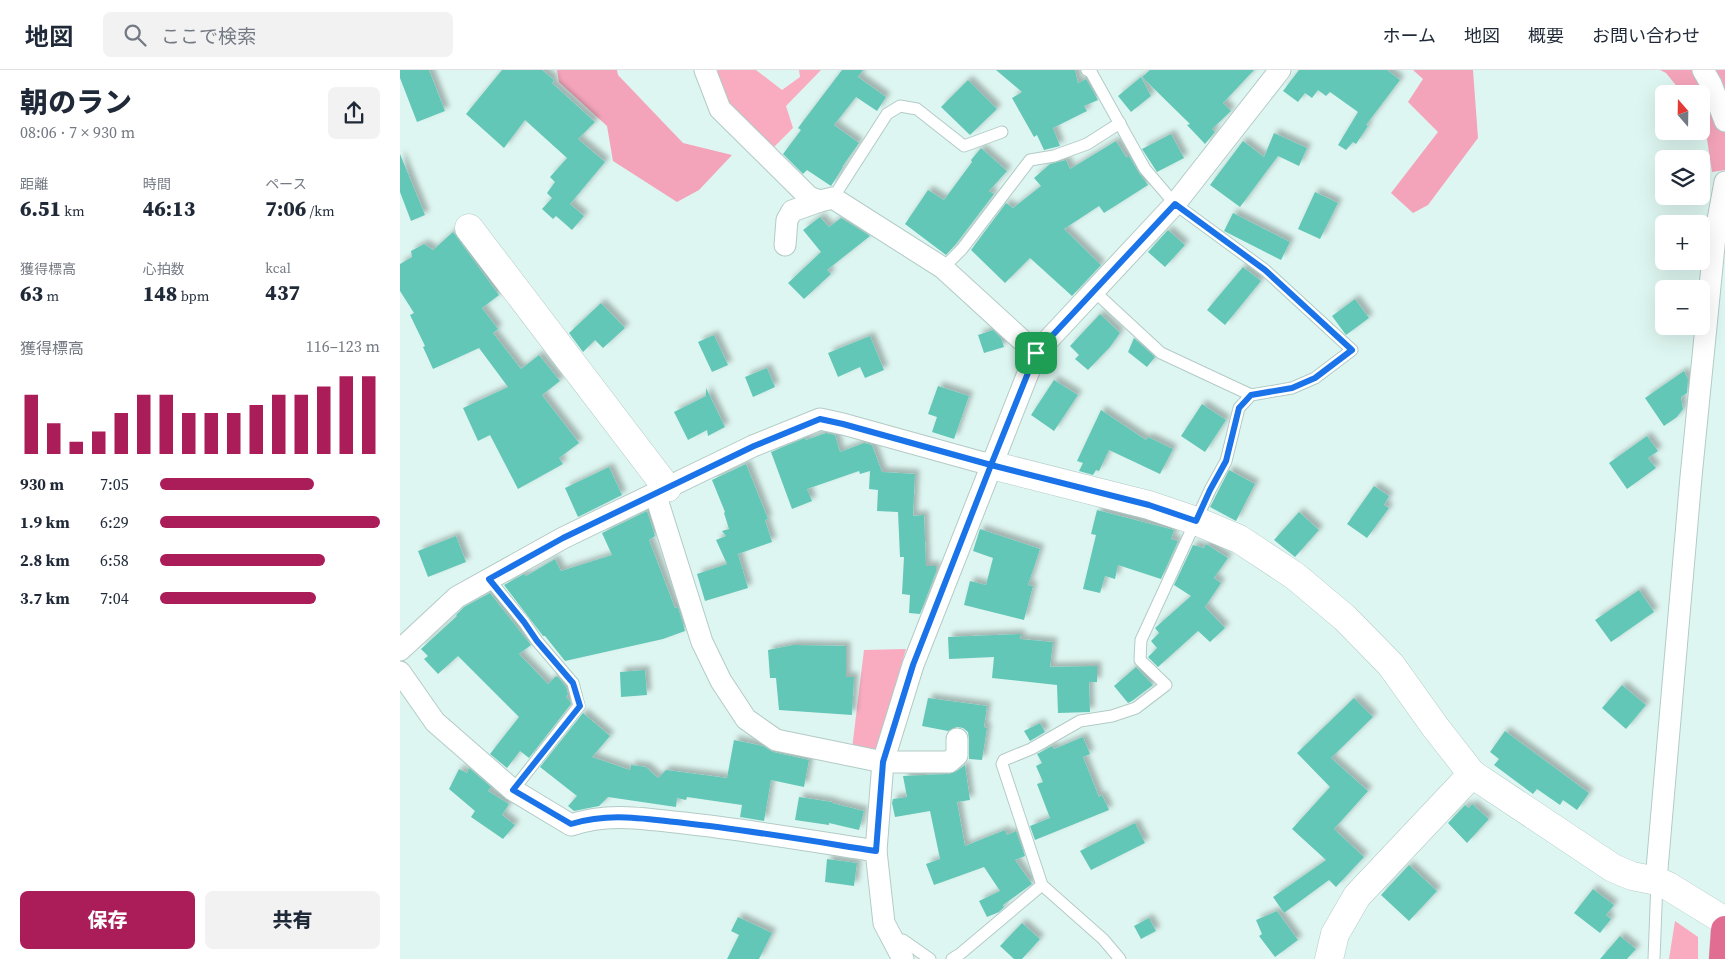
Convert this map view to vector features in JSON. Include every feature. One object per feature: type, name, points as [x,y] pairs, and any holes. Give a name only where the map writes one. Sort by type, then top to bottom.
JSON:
[{"type":"highway","points":[[1723,959],[1725,930]]},
{"type":"street","points":[[705,70],[720,110],[809,197],[827,200],[943,268],[1036,353]]},
{"type":"street","points":[[903,959],[884,923],[876,851],[883,762],[913,665],[1036,353],[1175,204],[1280,70]]},
{"type":"street","points":[[1703,70],[1711,84],[1725,121]]},
{"type":"street","points":[[1662,884],[1657,869],[1691,477],[1715,236],[1725,182]]},
{"type":"street","points":[[785,245],[786,220],[792,211],[827,200]]},
{"type":"street","points":[[469,228],[661,491],[702,642],[721,681],[746,719],[776,740],[883,762],[949,762],[957,755],[957,739]]},
{"type":"street","points":[[400,650],[457,597],[563,538],[754,446],[820,419],[1149,505],[1196,521],[1239,539],[1295,576],[1344,618],[1391,665],[1472,774],[1613,868],[1632,876],[1662,884],[1725,921]]},
{"type":"street","points":[[400,672],[434,722],[513,790],[571,824],[616,816],[728,828],[876,851]]},
{"type":"street","points":[[1329,959],[1335,934],[1357,896],[1472,774]]},
{"type":"lane","points":[[1088,70],[1092,72],[1145,168],[1175,204],[1265,270],[1352,350],[1315,378],[1292,388],[1251,395],[1161,353],[1094,291]]},
{"type":"lane","points":[[827,200],[887,114],[900,106],[917,109],[964,146],[1002,132]]},
{"type":"lane","points":[[943,268],[962,249],[1030,160],[1054,156],[1087,144],[1120,123]]},
{"type":"lane","points":[[1120,959],[1103,939],[1042,885],[1002,764],[1004,760],[1031,749],[1080,720],[1112,716],[1136,708],[1166,686],[1140,660],[1141,640],[1210,490],[1226,461],[1239,408],[1251,395]]},
{"type":"lane","points":[[489,579],[537,641],[573,683],[580,706],[513,790]]},
{"type":"lane","points":[[1654,959],[1662,884]]},
{"type":"lane","points":[[952,959],[1042,885]]},
{"type":"lane","points":[[893,940],[903,940],[930,959]]},
{"type":"shaded area","points":[[557,70],[617,70],[618,75],[683,143],[732,155],[699,190],[677,202],[613,161],[607,126],[559,82]]},
{"type":"shaded area","points":[[756,70],[782,90],[800,77],[799,70],[821,70],[786,106],[793,128],[772,149],[725,100],[717,71]]},
{"type":"shaded area","points":[[1413,70],[1473,70],[1478,138],[1428,205],[1413,213],[1391,193],[1438,132],[1408,102],[1423,79]]},
{"type":"shaded area","points":[[1660,70],[1725,70],[1725,170],[1712,172],[1707,140],[1710,140],[1710,85],[1676,85],[1666,73]]},
{"type":"shaded area","points":[[906,649],[875,753],[852,749],[864,650]]},
{"type":"shaded area","points":[[1675,921],[1698,937],[1698,959],[1669,959]]},
{"type":"building","points":[[400,70],[429,70],[445,111],[417,122],[400,78]]},
{"type":"building","points":[[502,70],[542,70],[554,80],[552,83],[595,122],[578,139],[605,162],[570,204],[584,216],[572,230],[556,216],[553,219],[542,209],[552,198],[547,193],[555,182],[550,177],[567,158],[525,120],[504,148],[466,114]]},
{"type":"building","points":[[842,70],[863,70],[858,77],[886,97],[877,111],[856,97],[834,125],[859,143],[831,186],[807,170],[803,174],[783,154],[801,130],[798,128]]},
{"type":"building","points":[[996,70],[1075,70],[1078,83],[1086,79],[1098,100],[1084,106],[1087,111],[1053,128],[1060,146],[1044,150],[1037,135],[1034,137],[1012,98],[1022,92]]},
{"type":"building","points":[[1150,70],[1254,70],[1223,103],[1231,111],[1212,129],[1215,132],[1205,144],[1187,125],[1190,124],[1142,77]]},
{"type":"building","points":[[1299,70],[1387,70],[1400,80],[1366,125],[1368,126],[1356,144],[1353,142],[1346,150],[1338,145],[1358,112],[1330,92],[1326,96],[1318,90],[1312,98],[1305,93],[1298,102],[1283,91]]},
{"type":"building","points":[[1141,77],[1151,96],[1131,112],[1118,96]]},
{"type":"building","points":[[968,80],[997,109],[970,135],[941,107]]},
{"type":"building","points":[[1274,133],[1307,148],[1299,166],[1278,156],[1240,207],[1210,185],[1243,141],[1264,157]]},
{"type":"building","points":[[1171,134],[1184,158],[1157,172],[1142,149]]},
{"type":"building","points":[[1116,141],[1126,157],[1129,156],[1148,185],[1104,213],[1099,206],[1064,229],[1101,265],[1072,296],[1030,258],[1005,283],[971,250],[1006,203],[1013,208],[1041,186],[1034,178],[1050,164],[1066,160],[1070,169]]},
{"type":"building","points":[[981,148],[1007,171],[989,191],[994,194],[946,255],[905,224],[928,190],[944,200]]},
{"type":"building","points":[[400,154],[425,215],[411,221],[400,192]]},
{"type":"building","points":[[1315,192],[1338,203],[1320,239],[1298,229]]},
{"type":"building","points":[[1233,213],[1290,242],[1281,260],[1224,231]]},
{"type":"building","points":[[820,217],[829,227],[841,218],[870,236],[827,270],[831,274],[804,299],[788,283],[821,252],[803,230]]},
{"type":"building","points":[[1168,230],[1185,245],[1165,267],[1148,252]]},
{"type":"building","points":[[453,232],[499,295],[482,308],[498,329],[493,333],[521,369],[539,355],[560,381],[542,395],[579,443],[559,458],[563,464],[518,489],[490,435],[478,441],[463,408],[508,387],[479,348],[433,369],[423,347],[425,346],[410,315],[414,313],[400,291],[400,264],[412,257],[411,251],[424,244],[433,250]]},
{"type":"building","points":[[1243,267],[1261,281],[1225,325],[1207,310]]},
{"type":"building","points":[[1355,299],[1369,318],[1346,335],[1332,316]]},
{"type":"building","points":[[601,303],[625,328],[603,348],[595,340],[583,352],[569,333]]},
{"type":"building","points":[[1100,314],[1120,333],[1110,347],[1088,370],[1075,359],[1079,355],[1070,346]]},
{"type":"building","points":[[993,330],[1001,338],[1004,347],[984,353],[978,335]]},
{"type":"building","points":[[714,335],[728,365],[712,372],[698,342]]},
{"type":"building","points":[[870,336],[884,370],[865,378],[860,367],[838,377],[828,353]]},
{"type":"building","points":[[1134,338],[1155,357],[1147,367],[1128,352]]},
{"type":"building","points":[[767,368],[775,387],[753,397],[745,377]]},
{"type":"building","points":[[1684,371],[1688,379],[1687,393],[1681,397],[1683,409],[1677,417],[1664,426],[1645,398]]},
{"type":"building","points":[[1054,380],[1078,395],[1054,431],[1031,415]]},
{"type":"building","points":[[938,386],[969,396],[954,439],[932,432],[937,417],[928,414]]},
{"type":"building","points":[[706,388],[725,427],[708,436],[707,430],[688,440],[674,412],[706,396]]},
{"type":"building","points":[[1202,404],[1226,420],[1205,452],[1181,436]]},
{"type":"building","points":[[1101,410],[1146,440],[1148,437],[1173,449],[1160,474],[1109,450],[1099,471],[1096,470],[1093,475],[1079,471],[1083,463],[1077,461]]},
{"type":"building","points":[[826,433],[835,435],[840,452],[864,443],[872,445],[882,472],[915,474],[913,516],[924,515],[926,566],[936,566],[936,572],[920,614],[909,613],[910,595],[902,594],[904,557],[900,557],[898,512],[877,511],[878,490],[869,489],[870,471],[860,474],[859,471],[807,489],[812,501],[792,509],[771,452],[805,438],[806,440]]},
{"type":"building","points":[[1647,436],[1658,451],[1648,458],[1656,468],[1627,489],[1609,463]]},
{"type":"building","points":[[746,464],[768,519],[765,520],[772,542],[738,554],[748,588],[705,601],[697,574],[727,564],[716,540],[726,536],[722,531],[729,529],[725,512],[712,480]]},
{"type":"building","points":[[609,467],[622,495],[578,517],[565,488]]},
{"type":"building","points":[[1229,470],[1255,484],[1236,521],[1210,507]]},
{"type":"building","points":[[1374,486],[1389,496],[1384,505],[1389,508],[1367,538],[1347,524]]},
{"type":"building","points":[[1097,510],[1174,530],[1171,539],[1178,541],[1161,579],[1118,565],[1115,579],[1105,576],[1100,593],[1083,589],[1096,535],[1091,534]]},
{"type":"building","points":[[647,511],[655,536],[649,540],[675,608],[678,607],[685,631],[663,639],[565,661],[545,636],[543,636],[504,585],[524,574],[526,576],[555,559],[561,571],[612,555],[602,533]]},
{"type":"building","points":[[1299,512],[1319,530],[1295,557],[1274,540]]},
{"type":"building","points":[[980,529],[1040,549],[1028,585],[1033,586],[1024,620],[964,605],[970,581],[986,585],[993,558],[973,551]]},
{"type":"building","points":[[456,536],[466,562],[428,577],[418,551]]},
{"type":"building","points":[[1206,544],[1228,558],[1214,578],[1221,583],[1205,607],[1225,628],[1210,642],[1198,631],[1158,667],[1148,657],[1157,648],[1151,641],[1159,633],[1155,628],[1191,596],[1174,585],[1193,545],[1204,548]]},
{"type":"building","points":[[1639,590],[1654,612],[1611,642],[1595,620]]},
{"type":"building","points":[[490,593],[531,645],[519,654],[548,684],[555,677],[558,677],[566,687],[568,694],[566,697],[571,704],[529,758],[520,751],[507,768],[490,754],[519,717],[458,656],[438,674],[424,659],[428,656],[421,649],[457,616],[464,607]]},
{"type":"building","points":[[1021,634],[1020,639],[1053,642],[1050,667],[1097,666],[1097,682],[1089,682],[1090,712],[1058,713],[1057,685],[992,678],[994,657],[949,659],[948,637]]},
{"type":"building","points":[[793,645],[846,646],[846,677],[854,677],[852,715],[779,710],[776,678],[770,678],[768,650]]},
{"type":"building","points":[[1136,667],[1153,685],[1128,703],[1114,686]]},
{"type":"building","points":[[645,670],[647,695],[621,697],[620,672]]},
{"type":"building","points":[[1622,685],[1646,705],[1626,729],[1602,708]]},
{"type":"building","points":[[928,698],[987,706],[984,727],[987,728],[982,760],[969,759],[968,732],[963,728],[957,727],[948,731],[922,726]]},
{"type":"building","points":[[1354,698],[1373,717],[1331,758],[1368,791],[1334,829],[1364,857],[1336,887],[1329,880],[1284,913],[1273,897],[1326,860],[1292,829],[1330,787],[1297,753]]},
{"type":"building","points":[[583,713],[610,736],[592,757],[630,770],[631,765],[646,767],[658,778],[666,770],[727,778],[734,740],[763,746],[773,752],[809,760],[804,787],[771,780],[764,821],[740,817],[742,805],[687,797],[686,800],[677,798],[676,807],[608,797],[599,806],[574,811],[568,806],[577,796],[540,767]]},
{"type":"building","points":[[1040,723],[1045,732],[1030,741],[1024,731]]},
{"type":"building","points":[[1505,731],[1589,793],[1577,810],[1563,800],[1560,805],[1537,789],[1533,794],[1494,765],[1499,759],[1490,752]]},
{"type":"building","points":[[1083,737],[1090,754],[1083,757],[1099,797],[1102,795],[1109,810],[1035,840],[1030,826],[1050,818],[1037,784],[1043,782],[1036,766],[1042,763],[1037,754],[1052,746],[1054,749]]},
{"type":"building","points":[[965,765],[970,800],[957,802],[965,846],[1005,830],[1007,835],[1016,831],[1025,856],[1015,860],[1032,884],[1003,905],[1004,907],[999,912],[987,917],[979,901],[1000,891],[984,867],[934,885],[926,864],[940,859],[930,811],[895,817],[892,803],[893,799],[907,797],[903,776],[949,774]]},
{"type":"building","points":[[469,768],[491,787],[488,791],[509,804],[502,815],[515,825],[503,839],[471,817],[475,811],[449,789],[459,769],[467,773]]},
{"type":"building","points":[[799,797],[832,802],[864,811],[859,830],[829,823],[829,825],[795,820]]},
{"type":"building","points":[[1472,804],[1489,819],[1467,843],[1448,823],[1465,805],[1469,808]]},
{"type":"building","points":[[1135,823],[1145,843],[1091,870],[1080,851]]},
{"type":"building","points":[[827,859],[857,863],[854,886],[825,882]]},
{"type":"building","points":[[1409,865],[1437,891],[1409,921],[1381,895]]},
{"type":"building","points":[[1593,889],[1614,905],[1606,915],[1611,919],[1600,933],[1574,913]]},
{"type":"building","points":[[1277,911],[1298,940],[1275,957],[1259,936],[1262,934],[1256,920]]},
{"type":"building","points":[[738,917],[772,933],[759,959],[727,959],[739,935],[731,931]]},
{"type":"building","points":[[1149,918],[1156,931],[1141,939],[1134,926]]},
{"type":"building","points":[[1022,923],[1040,939],[1022,959],[1014,959],[1000,946]]},
{"type":"building","points":[[1620,936],[1636,949],[1627,959],[1600,959]]},
{"type":"route","points":[[1036,353],[991,465],[820,419],[754,446],[563,538],[489,579],[537,641],[573,683],[580,706],[513,790],[571,824],[616,816],[728,828],[876,851],[883,762],[913,665],[991,465],[1149,505],[1196,521],[1226,461],[1239,408],[1251,395],[1292,388],[1315,378],[1352,350],[1265,270],[1175,204],[1036,353]]}]
